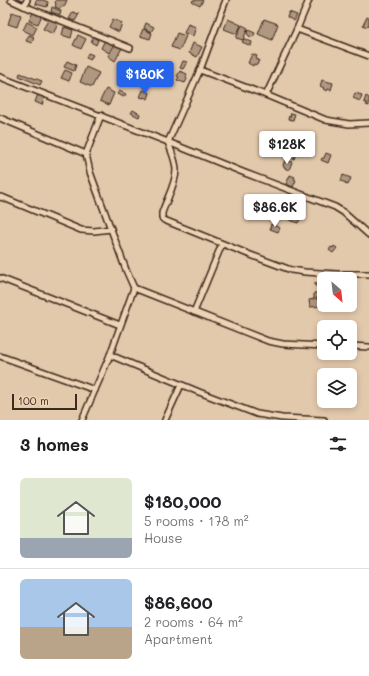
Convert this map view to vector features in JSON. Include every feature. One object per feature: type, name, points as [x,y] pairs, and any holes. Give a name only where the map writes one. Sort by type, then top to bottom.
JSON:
[{"type":"street","points":[[11,0],[130,48]]},
{"type":"street","points":[[24,6],[27,0]]},
{"type":"street","points":[[226,0],[200,70],[168,142],[176,171],[174,182],[162,213],[162,218],[222,244],[291,270],[336,274],[369,274]]},
{"type":"street","points":[[266,95],[309,0]]},
{"type":"street","points":[[297,29],[369,56]]},
{"type":"street","points":[[200,70],[326,120],[349,124],[369,123]]},
{"type":"street","points":[[0,77],[335,207],[343,212],[369,235]]},
{"type":"street","points":[[82,420],[110,355],[134,288],[90,172],[86,154],[101,115]]},
{"type":"street","points":[[0,118],[86,154]]},
{"type":"street","points":[[0,197],[81,230],[94,231],[111,229]]},
{"type":"street","points":[[194,312],[222,244]]},
{"type":"street","points":[[0,278],[120,325]]},
{"type":"street","points":[[134,288],[268,341],[283,344],[317,346]]},
{"type":"street","points":[[357,346],[369,347]]},
{"type":"street","points":[[110,355],[181,385],[256,414],[282,418],[324,420]]},
{"type":"street","points":[[0,356],[95,390]]},
{"type":"street","points":[[165,420],[181,385]]},
{"type":"building","points":[[36,0],[48,2],[47,7],[35,4]]},
{"type":"building","points":[[56,0],[67,0],[64,7],[62,6],[60,9],[55,7]]},
{"type":"building","points":[[193,0],[203,0],[200,6],[192,2]]},
{"type":"building","points":[[52,7],[61,11],[60,15],[51,12]]},
{"type":"building","points":[[12,12],[21,15],[17,27],[8,24]]},
{"type":"building","points":[[33,12],[42,15],[38,24],[29,21]]},
{"type":"building","points":[[73,12],[79,14],[75,21],[69,19]]},
{"type":"building","points":[[289,12],[297,15],[294,21],[287,17]]},
{"type":"building","points":[[50,17],[59,22],[53,34],[43,29]]},
{"type":"building","points":[[367,17],[369,18],[369,26],[367,27],[363,25]]},
{"type":"building","points":[[113,19],[122,23],[119,32],[109,27]]},
{"type":"building","points":[[228,19],[241,25],[237,34],[224,29]]},
{"type":"building","points":[[264,19],[278,24],[272,40],[258,34]]},
{"type":"building","points":[[27,22],[37,27],[33,35],[23,30]]},
{"type":"building","points":[[146,23],[154,27],[151,32],[144,28]]},
{"type":"building","points":[[188,24],[196,27],[193,36],[184,33]]},
{"type":"building","points":[[242,25],[248,28],[243,40],[236,38]]},
{"type":"building","points":[[64,27],[73,30],[71,38],[62,35]]},
{"type":"building","points":[[143,29],[152,33],[150,39],[140,36]]},
{"type":"building","points":[[248,30],[255,33],[253,37],[249,36],[247,33]]},
{"type":"building","points":[[177,33],[186,36],[180,50],[171,47]]},
{"type":"building","points":[[29,35],[34,37],[32,43],[26,41]]},
{"type":"building","points":[[78,35],[86,39],[81,49],[73,45]]},
{"type":"building","points":[[93,37],[98,40],[96,45],[91,42]]},
{"type":"building","points":[[244,39],[252,42],[251,46],[242,42]]},
{"type":"building","points":[[105,40],[114,44],[109,53],[101,48]]},
{"type":"building","points":[[193,43],[202,47],[197,57],[189,53]]},
{"type":"building","points":[[115,44],[122,48],[115,61],[108,56]]},
{"type":"building","points":[[88,53],[93,55],[90,60],[86,58]]},
{"type":"building","points":[[252,54],[257,56],[256,59],[259,60],[257,65],[254,64],[253,66],[248,63]]},
{"type":"building","points":[[67,61],[76,65],[74,71],[64,67]]},
{"type":"building","points":[[183,61],[187,62],[183,69],[180,68]]},
{"type":"building","points":[[166,62],[170,64],[165,72],[162,70]]},
{"type":"building","points":[[123,65],[127,66],[124,73],[121,72]]},
{"type":"building","points":[[86,67],[99,73],[92,87],[80,82]]},
{"type":"building","points":[[65,70],[72,73],[69,81],[61,78]]},
{"type":"building","points":[[180,71],[187,74],[185,83],[177,80],[179,77],[177,76]]},
{"type":"building","points":[[145,72],[154,72],[152,75],[154,76],[153,79],[150,81],[143,79]]},
{"type":"building","points":[[20,73],[42,81],[40,85],[19,76]]},
{"type":"building","points":[[322,80],[333,83],[331,90],[328,89],[327,91],[320,86]]},
{"type":"building","points":[[106,89],[114,93],[109,105],[100,101]]},
{"type":"building","points":[[143,90],[150,93],[148,99],[140,97]]},
{"type":"building","points":[[119,91],[126,94],[124,97],[117,94]]},
{"type":"building","points":[[355,93],[362,95],[360,101],[353,98]]},
{"type":"building","points":[[38,94],[45,96],[42,105],[35,102]]},
{"type":"building","points":[[366,96],[369,98],[369,106],[364,102]]},
{"type":"building","points":[[133,110],[140,114],[139,117],[131,113]]},
{"type":"building","points":[[291,113],[295,114],[293,120],[288,119]]},
{"type":"building","points":[[291,149],[297,151],[294,159],[288,156]]},
{"type":"building","points":[[326,153],[331,155],[328,163],[321,160],[324,158]]},
{"type":"building","points":[[287,160],[292,162],[289,170],[283,166],[284,162]]},
{"type":"building","points":[[290,175],[295,177],[294,179],[296,180],[293,187],[286,184]]},
{"type":"building","points":[[343,175],[351,178],[348,185],[341,181]]},
{"type":"building","points":[[258,196],[261,197],[255,211],[253,210]]},
{"type":"building","points":[[293,214],[301,217],[298,223],[289,220]]},
{"type":"building","points":[[271,224],[280,228],[278,232],[270,229]]},
{"type":"building","points":[[334,246],[337,248],[333,253],[329,250]]},
{"type":"building","points":[[314,293],[317,293],[317,306],[310,307],[309,300],[314,299]]}]
